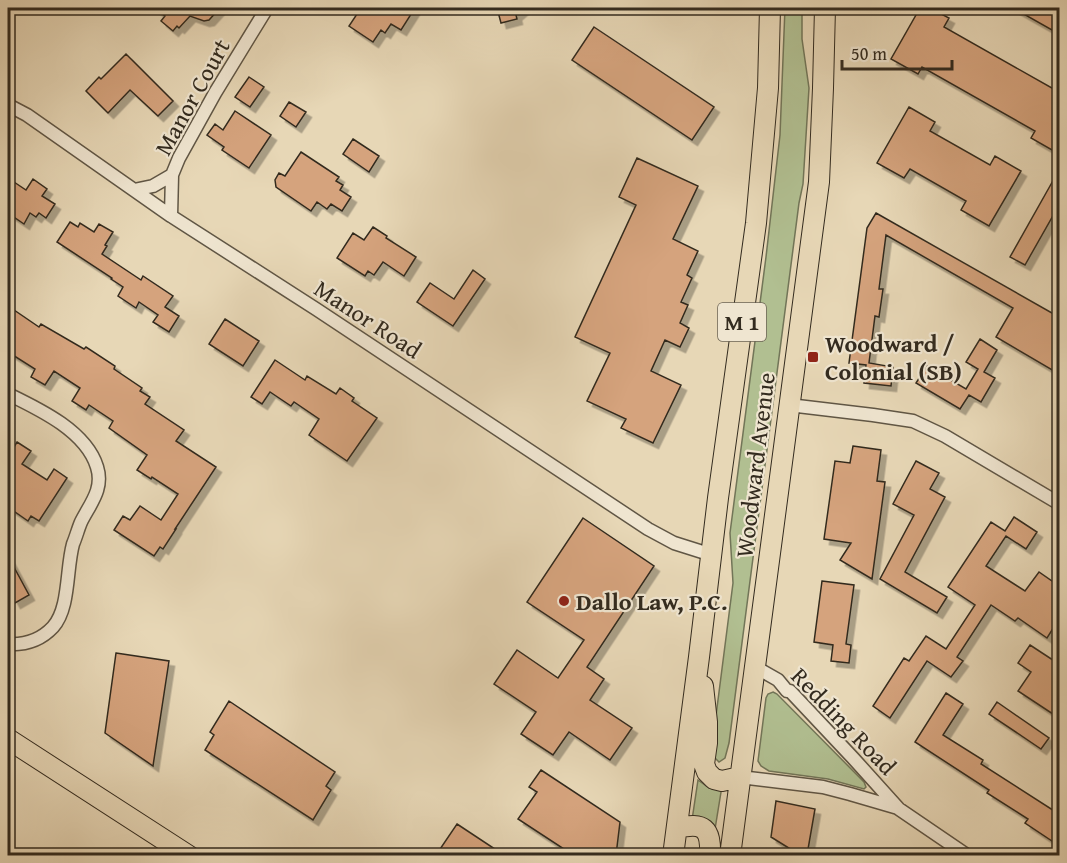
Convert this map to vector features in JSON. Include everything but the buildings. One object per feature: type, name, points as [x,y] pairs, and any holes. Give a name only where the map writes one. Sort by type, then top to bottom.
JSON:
[{"type":"main road","name":"Woodward Avenue","points":[[712,555],[757,214],[768,88],[770,8]]},
{"type":"main road","name":"Woodward Avenue","points":[[730,855],[819,182],[825,8]]},
{"type":"main road","name":"M 1","points":[[673,855],[712,555]]},
{"type":"main road","points":[[699,657],[707,722],[704,764],[707,772],[714,779],[741,777]]},
{"type":"main road","points":[[8,739],[189,855]]},
{"type":"main road","points":[[677,828],[701,827],[710,837],[710,855]]},
{"type":"street","name":"Manor Court","points":[[171,216],[172,176],[179,158],[215,93],[267,8]]},
{"type":"street","name":"Manor Road","points":[[8,105],[27,115],[171,216],[336,322],[648,529],[674,543],[712,555]]},
{"type":"street","name":"Manor Court","points":[[134,190],[153,186],[172,176]]},
{"type":"street","points":[[8,394],[47,415],[81,440],[92,454],[98,468],[100,485],[94,501],[81,522],[73,545],[60,617],[43,636],[32,642],[19,645],[8,644]]},
{"type":"street","points":[[789,405],[913,422],[945,436],[1059,504]]},
{"type":"street","name":"Redding Road","points":[[755,667],[790,691],[899,809],[968,855]]},
{"type":"street","name":"Redding Road","points":[[741,777],[824,787],[899,809]]},
{"type":"green space","points":[[785,8],[802,8],[802,39],[809,88],[803,184],[729,743],[725,758],[719,762],[713,756],[713,739],[733,583],[730,533],[780,135]]},
{"type":"green space","points":[[773,692],[864,782],[866,787],[864,789],[828,779],[769,771],[761,766],[758,761],[766,698]]},
{"type":"green space","points":[[698,780],[709,788],[722,786],[715,829],[692,820]]},
{"type":"place","name":"Woodward / Colonial (SB)","points":[[813,357]]},
{"type":"place","name":"Dallo Law, P.C.","points":[[564,601]]}]
